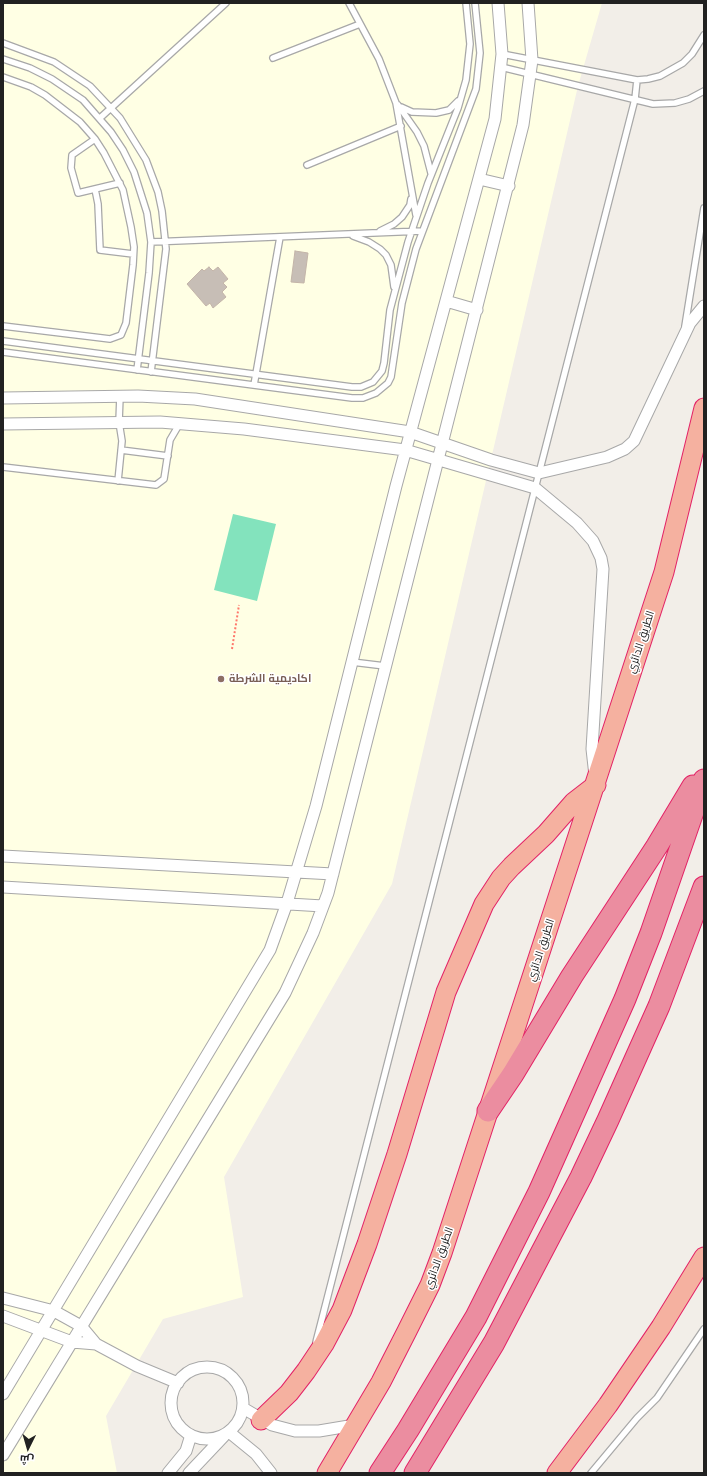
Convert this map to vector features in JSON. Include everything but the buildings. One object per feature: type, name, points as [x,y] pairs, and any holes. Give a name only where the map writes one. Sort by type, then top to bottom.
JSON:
[{"type":"highway","name":"الطريق الدائري","points":[[327,1473],[381,1382],[430,1285],[442,1252],[664,572],[704,408]]},
{"type":"highway","points":[[488,1111],[513,1074],[572,976],[656,846],[704,766]]},
{"type":"highway","points":[[380,1473],[408,1430],[476,1317],[539,1192],[628,992],[651,933],[704,780]]},
{"type":"highway","points":[[261,1420],[288,1393],[310,1366],[324,1344],[347,1296],[367,1244],[394,1162],[446,992],[484,904],[501,878],[512,866],[546,834],[574,802],[596,784]]},
{"type":"highway","points":[[415,1473],[494,1343],[554,1233],[612,1113],[656,1013],[704,887]]},
{"type":"highway","points":[[557,1473],[608,1405],[661,1327],[704,1257]]},
{"type":"street","points":[[3,1394],[270,950],[287,903],[316,806],[405,450],[495,119],[502,54],[498,3]]},
{"type":"street","points":[[3,1455],[285,993],[313,934],[333,874],[437,460],[509,186],[523,125],[531,75],[532,60],[528,3]]},
{"type":"street","points":[[479,178],[509,186]]},
{"type":"street","points":[[446,301],[477,310]]},
{"type":"street","points":[[3,398],[120,396],[195,399],[410,432],[539,473],[607,457],[625,449],[634,441],[690,323],[704,306]]},
{"type":"street","points":[[3,424],[119,422],[180,423],[244,429],[405,450],[535,488],[577,523],[593,541],[601,558],[603,569],[592,759],[596,784]]},
{"type":"street","points":[[3,856],[333,874]]},
{"type":"street","points":[[3,887],[323,906]]},
{"type":"street","points":[[3,1298],[54,1311],[81,1326],[96,1344],[137,1366],[178,1384]]},
{"type":"street","points":[[3,1316],[72,1342],[96,1344]]},
{"type":"street","points":[[189,1473],[236,1426],[244,1408],[242,1392],[234,1378],[220,1369],[203,1367],[188,1372],[178,1384],[172,1395],[171,1407],[178,1423],[191,1435],[202,1439],[213,1439],[227,1434]]},
{"type":"street","points":[[244,1408],[261,1420],[283,1428],[307,1432],[355,1425]]},
{"type":"street","points":[[227,1434],[256,1454],[270,1473]]},
{"type":"street","points":[[168,1473],[186,1451],[191,1435]]},
{"type":"lane","points":[[100,118],[226,3]]},
{"type":"lane","points":[[348,3],[379,59],[396,103],[416,218]]},
{"type":"lane","points":[[3,341],[152,362],[352,387],[361,387],[373,382],[382,371],[390,310],[411,232],[431,173],[462,96],[468,65],[470,44],[466,3]]},
{"type":"lane","points":[[3,352],[352,398],[370,396],[382,389],[388,382],[394,366],[405,289],[422,231],[476,90],[480,53],[475,3]]},
{"type":"lane","points":[[273,58],[360,24]]},
{"type":"lane","points":[[502,54],[637,80],[660,76],[672,70],[692,54],[704,35]]},
{"type":"lane","points":[[3,43],[29,51],[58,64],[90,86],[128,129],[146,160],[158,192],[166,241],[165,263],[150,372]]},
{"type":"lane","points":[[3,59],[30,68],[52,78],[83,100],[100,118],[123,150],[134,172],[147,213],[150,242],[149,273],[137,370]]},
{"type":"lane","points":[[501,68],[653,104],[675,103],[689,99],[704,91]]},
{"type":"lane","points":[[3,77],[31,87],[46,95],[80,122],[95,139],[104,152],[120,183],[132,227],[134,254],[126,323],[121,335],[110,339],[3,326]]},
{"type":"lane","points":[[310,1366],[635,99],[637,80]]},
{"type":"lane","points":[[396,103],[412,112],[436,113],[450,110],[462,96]]},
{"type":"lane","points":[[396,103],[417,132],[424,146],[431,173]]},
{"type":"lane","points":[[307,165],[401,126]]},
{"type":"lane","points":[[95,139],[72,155],[71,168],[78,193],[120,183]]},
{"type":"lane","points":[[95,189],[98,204],[100,250],[134,254]]},
{"type":"lane","points":[[374,233],[394,224],[402,217],[410,205],[412,193]]},
{"type":"lane","points":[[683,338],[704,208]]},
{"type":"lane","points":[[150,242],[422,231]]},
{"type":"lane","points":[[348,234],[369,242],[386,255],[393,276],[394,291]]},
{"type":"lane","points":[[254,385],[280,237]]},
{"type":"lane","points":[[118,481],[122,433],[119,422],[120,396]]},
{"type":"lane","points":[[3,467],[156,485],[164,478],[170,440],[180,423]]},
{"type":"lane","points":[[121,450],[168,456]]},
{"type":"lane","points":[[352,662],[385,666]]},
{"type":"lane","points":[[591,1473],[637,1418],[657,1398],[704,1329]]},
{"type":"path","points":[[232,648],[239,605]]},
{"type":"shaded area","name":"اكاديمية الشرطة","points":[[3,3],[602,3],[578,86],[392,884],[224,1177],[243,1297],[163,1319],[106,1416],[117,1473],[3,1473]]},
{"type":"green space","points":[[233,514],[276,524],[257,601],[214,590]]},
{"type":"place","name":"اكاديمية الشرطة","points":[[221,679]]}]
